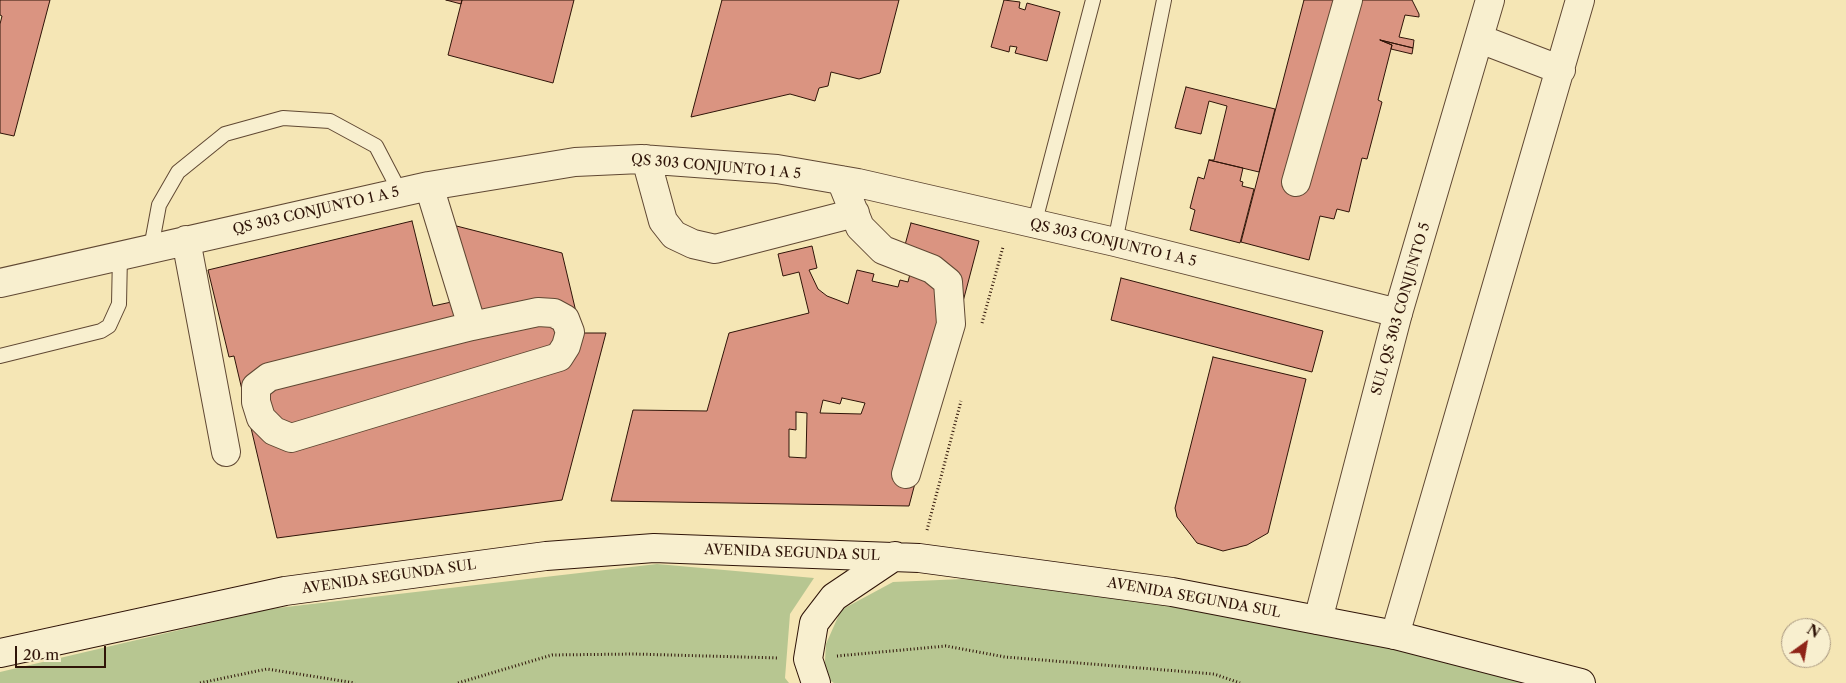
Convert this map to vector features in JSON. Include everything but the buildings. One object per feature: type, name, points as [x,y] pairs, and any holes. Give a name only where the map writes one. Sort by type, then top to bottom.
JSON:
[{"type":"street","points":[[1296,182],[1348,0]]},
{"type":"street","name":"SUL QS 303 CONJUNTO 5","points":[[1318,620],[1398,313],[1480,40],[1490,0]]},
{"type":"street","points":[[1395,635],[1580,0]]},
{"type":"street","points":[[1480,40],[1561,70]]},
{"type":"street","name":"QS 303 CONJUNTO 1 A 5","points":[[0,283],[429,186],[575,162],[646,160],[777,169],[841,180],[1115,242],[1398,313]]},
{"type":"street","points":[[646,160],[663,221],[674,235],[693,244],[715,249],[855,213]]},
{"type":"street","points":[[841,180],[860,226],[883,250],[932,269],[948,282],[951,324],[906,474]]},
{"type":"street","points":[[429,186],[472,326]]},
{"type":"street","points":[[186,240],[226,452]]},
{"type":"street","points":[[538,312],[554,313],[565,319],[570,332],[566,346],[559,357],[291,438],[274,431],[261,418],[256,402],[256,387],[269,377],[472,326],[538,312]]},
{"type":"street","name":"AVENIDA SEGUNDA SUL","points":[[0,653],[284,590],[546,556],[654,548],[895,556],[1172,592],[1395,635],[1582,683]]},
{"type":"street","points":[[812,671],[814,624],[834,596],[895,556]]},
{"type":"lane","points":[[1034,225],[1093,0]]},
{"type":"lane","points":[[1115,242],[1164,0]]},
{"type":"lane","points":[[151,248],[159,205],[178,172],[226,134],[283,118],[330,121],[376,146],[400,192]]},
{"type":"lane","points":[[0,356],[101,331],[109,326],[119,304],[120,255]]},
{"type":"path","points":[[458,683],[552,655],[634,654],[812,671],[946,646],[1005,657],[1214,674],[1240,683]]},
{"type":"path","points":[[200,683],[267,670],[355,683]]},
{"type":"green space","points":[[657,564],[814,578],[790,614],[785,678],[789,683],[0,683],[0,672],[269,609]]},
{"type":"green space","points":[[963,579],[1333,619],[1559,683],[834,683],[824,677],[826,644],[841,610],[893,582]]}]
